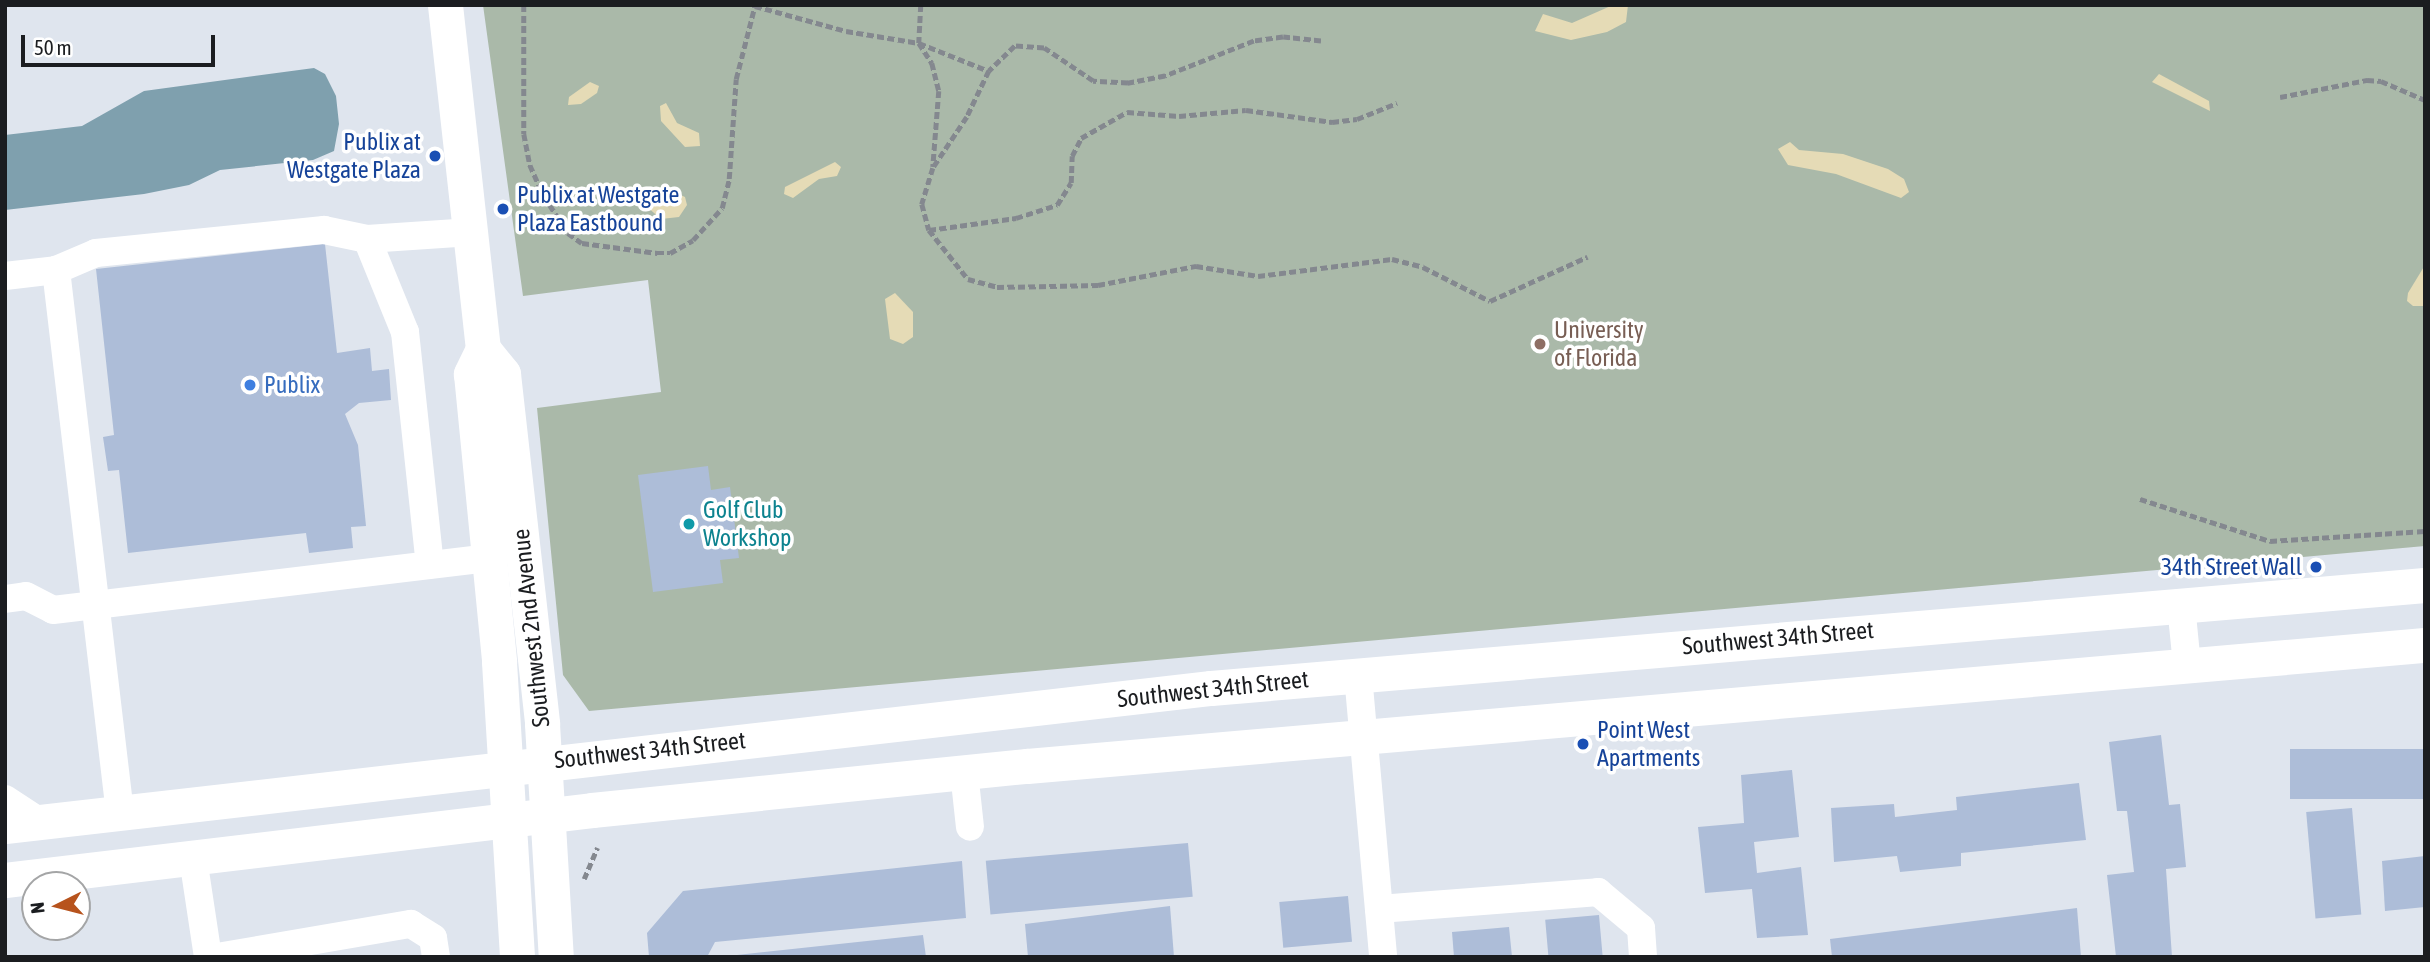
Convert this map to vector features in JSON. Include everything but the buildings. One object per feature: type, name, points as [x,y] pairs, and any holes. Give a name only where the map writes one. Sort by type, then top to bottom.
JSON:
[{"type":"main road","name":"Southwest 2nd Avenue","points":[[445,5],[483,349],[471,374],[506,766],[517,957]]},
{"type":"main road","name":"Southwest 2nd Avenue","points":[[483,349],[503,374],[545,762],[556,957]]},
{"type":"main road","name":"Southwest 34th Street","points":[[5,826],[506,766],[1359,674],[2425,584]]},
{"type":"main road","points":[[5,880],[548,815],[964,772],[2425,645]]},
{"type":"lane","points":[[5,276],[56,270],[110,251],[324,230],[367,239],[472,232]]},
{"type":"lane","points":[[367,239],[405,332],[430,565]]},
{"type":"lane","points":[[56,270],[120,813]]},
{"type":"lane","points":[[5,599],[26,596],[52,610],[488,558]]},
{"type":"lane","points":[[2181,606],[2187,665]]},
{"type":"lane","points":[[1359,674],[1383,957]]},
{"type":"lane","points":[[964,772],[970,827]]},
{"type":"lane","points":[[5,799],[40,822]]},
{"type":"lane","points":[[193,858],[208,957]]},
{"type":"lane","points":[[1379,909],[1598,892],[1641,928],[1643,957]]},
{"type":"lane","points":[[216,957],[411,923],[433,938],[436,957]]},
{"type":"path","points":[[524,5],[524,134],[530,165],[544,196],[563,226],[582,243],[670,253],[693,240],[722,208],[736,79],[755,6],[858,34],[919,43],[989,71]]},
{"type":"path","points":[[921,5],[919,43],[932,63],[939,91],[933,168],[922,204],[929,230],[968,279],[997,287],[1098,285],[1196,266],[1241,276],[1280,275],[1392,259],[1423,267],[1490,301],[1587,257]]},
{"type":"path","points":[[933,168],[960,130],[989,71],[1004,54],[1023,44],[1052,53],[1084,78],[1128,83],[1165,76],[1254,41],[1283,37],[1321,41]]},
{"type":"path","points":[[2280,97],[2368,80],[2381,81],[2425,100]]},
{"type":"path","points":[[929,230],[1016,218],[1057,205],[1071,183],[1072,156],[1081,138],[1127,111],[1179,116],[1246,110],[1332,122],[1364,117],[1397,103]]},
{"type":"path","points":[[2140,499],[2270,541],[2425,531]]},
{"type":"green space","name":"University of Florida","points":[[483,5],[2425,5],[2425,546],[589,711],[563,675],[537,408],[661,392],[648,280],[523,296]]},
{"type":"sand","points":[[1613,5],[1628,5],[1626,22],[1607,32],[1571,40],[1535,31],[1543,14],[1572,23]]},
{"type":"sand","points":[[2159,74],[2209,101],[2210,111],[2152,82]]},
{"type":"sand","points":[[590,82],[599,86],[597,93],[581,104],[568,105],[569,97]]},
{"type":"sand","points":[[666,103],[677,123],[699,133],[700,146],[685,147],[661,121],[660,106]]},
{"type":"sand","points":[[1790,142],[1799,150],[1843,154],[1888,169],[1904,179],[1909,192],[1901,198],[1836,174],[1788,165],[1778,149]]},
{"type":"sand","points":[[835,162],[841,167],[837,176],[819,179],[793,198],[784,194],[785,187]]},
{"type":"sand","points":[[667,189],[685,197],[687,205],[679,217],[661,219],[646,206],[654,196],[666,204]]},
{"type":"sand","points":[[2425,265],[2425,306],[2413,306],[2407,301],[2408,293]]},
{"type":"sand","points":[[895,293],[913,312],[913,337],[903,344],[890,339],[885,299]]},
{"type":"water","points":[[314,68],[325,74],[336,96],[339,124],[334,151],[313,160],[220,170],[189,185],[144,194],[5,210],[5,135],[82,126],[144,91]]},
{"type":"place","name":"Publix at Westgate Plaza","points":[[435,156]]},
{"type":"place","name":"Publix at Westgate Plaza Eastbound","points":[[503,209]]},
{"type":"place","name":"University of Florida","points":[[1540,344]]},
{"type":"place","name":"Publix","points":[[250,385]]},
{"type":"place","name":"Golf Club Workshop","points":[[689,524]]},
{"type":"place","name":"34th Street Wall","points":[[2316,567]]},
{"type":"place","name":"Point West Apartments","points":[[1583,744]]}]
